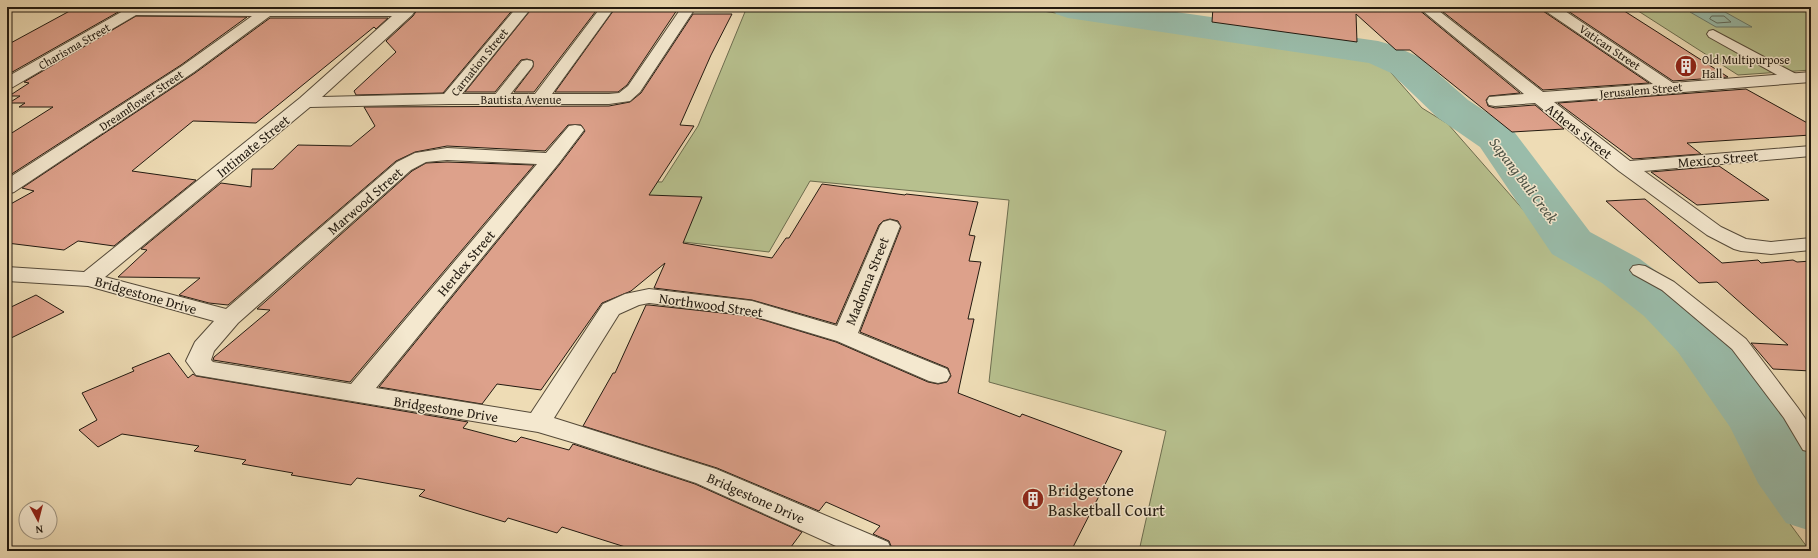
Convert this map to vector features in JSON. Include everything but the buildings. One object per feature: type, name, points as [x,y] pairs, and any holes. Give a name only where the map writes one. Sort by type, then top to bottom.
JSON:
[{"type":"street","name":"Carnation Street","points":[[449,99],[525,7]]},
{"type":"street","points":[[540,99],[608,7]]},
{"type":"street","name":"Bautista Avenue","points":[[306,102],[449,99],[609,99],[624,97],[634,90],[689,7]]},
{"type":"street","name":"Athens Street","points":[[1425,7],[1538,99],[1626,167],[1714,231],[1741,245],[1771,248],[1811,244]]},
{"type":"street","name":"Vatican Street","points":[[1549,7],[1670,88]]},
{"type":"street","points":[[137,9],[409,9]]},
{"type":"street","name":"Charisma Street","points":[[7,84],[137,9]]},
{"type":"street","name":"Intimate Street","points":[[89,279],[306,102],[409,9]]},
{"type":"street","name":"Dreamflower Street","points":[[7,188],[188,69],[270,10]]},
{"type":"street","name":"Jerusalem Street","points":[[1495,101],[1805,78]]},
{"type":"street","name":"Herdex Street","points":[[357,394],[552,160],[575,130]]},
{"type":"street","name":"Mexico Street","points":[[1626,167],[1811,151]]},
{"type":"street","name":"Marwood Street","points":[[230,318],[404,166],[422,157],[447,154],[552,160]]},
{"type":"street","name":"Madonna Street","points":[[845,336],[890,226]]},
{"type":"street","name":"Bridgestone Drive","points":[[7,274],[89,279],[230,318],[203,348],[198,361],[205,370],[538,423],[581,435],[706,476],[876,551]]},
{"type":"street","name":"Northwood Street","points":[[538,423],[611,309],[633,299],[649,296],[752,308],[845,336],[938,375]]},
{"type":"lane","points":[[1714,34],[1805,78]]},
{"type":"lane","points":[[499,99],[527,64]]},
{"type":"lane","points":[[1639,270],[1668,286],[1739,344],[1791,413],[1811,444]]},
{"type":"green space","points":[[747,7],[1016,7],[1375,61],[1386,67],[1422,108],[1448,124],[1555,246],[1677,330],[1753,442],[1759,482],[1810,551],[1139,551],[1166,431],[989,382],[1009,200],[810,181],[769,252],[598,232],[629,181],[662,182],[698,126]]},
{"type":"green space","points":[[1632,7],[1811,7],[1811,70],[1738,75]]},
{"type":"water","points":[[1690,12],[1725,12],[1752,27],[1716,27]]},
{"type":"waterway","name":"Sapang Buli Creek","points":[[1068,7],[1378,53],[1405,65],[1453,109],[1496,138],[1571,243],[1621,271],[1664,304],[1699,338],[1759,419],[1782,465],[1811,503]]},
{"type":"place","name":"Old Multipurpose Hall","points":[[1686,66]]},
{"type":"place","name":"Bridgestone Basketball Court","points":[[1033,499]]}]
